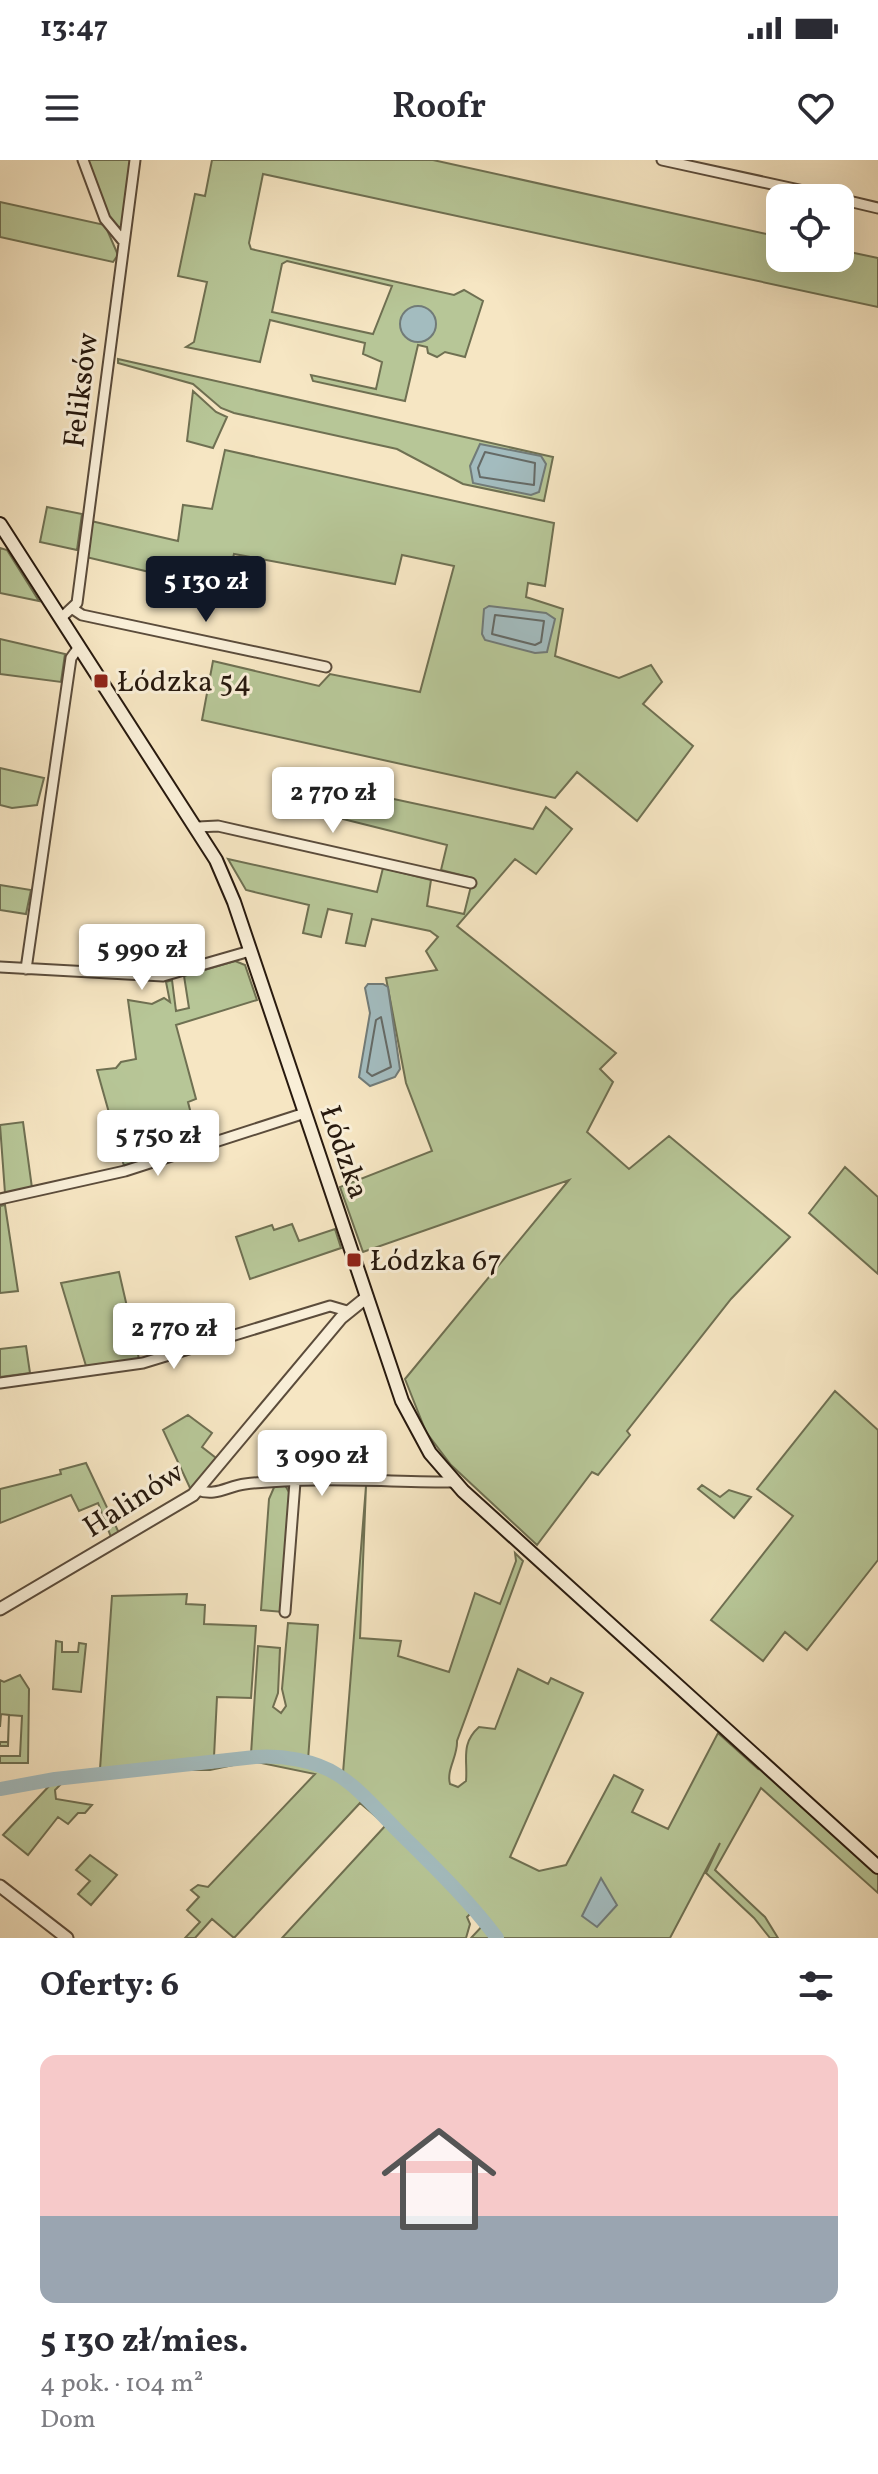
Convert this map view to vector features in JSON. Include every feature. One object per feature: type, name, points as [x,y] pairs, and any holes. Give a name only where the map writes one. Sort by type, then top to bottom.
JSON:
[{"type":"main road","name":"Łódzka","points":[[0,524],[198,827],[226,880],[412,1424],[430,1453],[454,1482],[878,1867]]},
{"type":"street","points":[[83,160],[105,219],[124,242]]},
{"type":"street","name":"Feliksów","points":[[73,609],[77,603],[135,160]]},
{"type":"street","points":[[662,160],[773,184]]},
{"type":"street","points":[[854,202],[878,208]]},
{"type":"street","points":[[61,618],[73,609],[82,615],[326,667]]},
{"type":"street","points":[[26,969],[71,658],[79,647]]},
{"type":"street","points":[[198,827],[212,825],[471,883]]},
{"type":"street","points":[[0,967],[163,976],[250,951]]},
{"type":"street","points":[[0,1199],[125,1171],[305,1113]]},
{"type":"street","name":"Halinów","points":[[0,1609],[198,1490],[344,1314],[367,1297]]},
{"type":"street","points":[[0,1383],[143,1363],[323,1308],[344,1314]]},
{"type":"street","points":[[285,1612],[295,1482]]},
{"type":"street","points":[[198,1490],[210,1494],[237,1486],[295,1482],[454,1482]]},
{"type":"street","points":[[0,1886],[67,1938]]},
{"type":"green space","points":[[86,160],[131,160],[121,244]]},
{"type":"green space","points":[[212,160],[433,160],[766,234],[766,272],[854,272],[854,253],[878,258],[878,307],[263,174],[249,243],[251,249],[454,295],[464,290],[483,301],[465,357],[445,352],[437,357],[428,353],[427,347],[418,345],[405,401],[313,381],[311,375],[376,389],[382,362],[363,354],[365,343],[270,320],[260,362],[186,347],[194,342],[207,282],[178,276],[195,194],[205,196]],"holes":[[[287,261],[392,286],[373,334],[272,312],[282,264]]]},
{"type":"green space","points":[[0,202],[105,225],[118,255],[113,262],[0,237]]},
{"type":"green space","points":[[118,359],[553,457],[544,501],[463,484],[397,449],[234,413],[221,408],[193,384],[118,363]]},
{"type":"green space","points":[[193,391],[216,412],[227,417],[213,448],[187,441]]},
{"type":"green space","points":[[225,450],[554,523],[545,586],[528,583],[526,597],[563,609],[555,656],[619,678],[651,665],[662,682],[643,704],[693,746],[637,821],[577,772],[555,798],[202,720],[213,661],[319,686],[330,674],[420,692],[454,566],[402,555],[395,584],[234,554],[226,586],[200,584],[86,557],[91,521],[178,541],[183,505],[212,509]]},
{"type":"green space","points":[[47,507],[82,514],[77,550],[40,542]]},
{"type":"green space","points":[[0,548],[7,550],[39,601],[0,593]]},
{"type":"green space","points":[[0,639],[65,654],[61,682],[0,674]]},
{"type":"green space","points":[[0,768],[44,778],[37,805],[12,808],[0,805]]},
{"type":"green space","points":[[310,781],[533,829],[546,807],[572,829],[536,874],[515,859],[457,926],[616,1053],[600,1069],[613,1082],[587,1132],[629,1169],[669,1136],[790,1237],[731,1299],[627,1431],[630,1435],[598,1475],[592,1472],[537,1545],[451,1465],[426,1432],[405,1379],[569,1180],[363,1252],[340,1187],[432,1151],[406,1083],[386,978],[437,970],[426,951],[438,937],[430,931],[372,919],[365,946],[346,943],[352,914],[328,909],[321,937],[303,933],[309,905],[246,890],[228,859],[377,892],[383,868],[431,880],[427,906],[464,914],[473,878],[441,870],[447,845],[303,809]]},
{"type":"green space","points":[[0,885],[31,890],[26,914],[0,910]]},
{"type":"green space","points":[[235,961],[245,965],[257,1000],[176,1025],[196,1099],[188,1102],[198,1141],[192,1143],[185,1122],[163,1127],[168,1151],[124,1166],[97,1070],[116,1068],[121,1062],[136,1059],[128,1000],[152,1004],[164,998],[170,1002],[166,982],[172,980],[176,1011],[189,1008],[184,976]]},
{"type":"green space","points":[[23,1122],[32,1188],[5,1193],[0,1125]]},
{"type":"green space","points":[[845,1167],[878,1197],[878,1274],[809,1213]]},
{"type":"green space","points":[[5,1205],[18,1291],[0,1293],[0,1206]]},
{"type":"green space","points":[[292,1224],[299,1241],[335,1229],[341,1248],[250,1279],[236,1237],[272,1225],[274,1230]]},
{"type":"green space","points":[[119,1272],[139,1359],[86,1366],[61,1283]]},
{"type":"green space","points":[[26,1346],[30,1373],[0,1377],[0,1349]]},
{"type":"green space","points":[[835,1391],[878,1430],[878,1560],[807,1650],[785,1632],[763,1661],[711,1620],[793,1516],[757,1489]]},
{"type":"green space","points":[[188,1415],[212,1433],[202,1447],[216,1458],[191,1490],[163,1430]]},
{"type":"green space","points":[[86,1463],[119,1533],[111,1537],[98,1503],[79,1511],[71,1495],[0,1523],[0,1489],[61,1474],[60,1470]]},
{"type":"green space","points":[[275,1485],[285,1485],[290,1494],[283,1612],[261,1610],[269,1499]]},
{"type":"green space","points":[[702,1485],[720,1497],[729,1490],[751,1497],[734,1518],[698,1489]]},
{"type":"green space","points":[[366,1486],[360,1638],[401,1641],[398,1656],[449,1672],[475,1593],[500,1604],[516,1561],[515,1553],[523,1561],[457,1741],[450,1784],[458,1787],[466,1781],[469,1740],[479,1727],[495,1729],[518,1669],[548,1684],[551,1678],[583,1693],[510,1857],[539,1871],[566,1865],[614,1775],[643,1790],[632,1812],[668,1829],[718,1733],[758,1769],[760,1765],[878,1872],[878,1893],[761,1788],[715,1870],[765,1917],[778,1938],[770,1938],[754,1918],[706,1873],[720,1843],[670,1938],[471,1938],[487,1921],[476,1908],[467,1917],[470,1924],[466,1938],[282,1938],[386,1825],[360,1803],[234,1938],[212,1919],[195,1938],[185,1938],[200,1922],[187,1910],[199,1897],[191,1890],[198,1885],[208,1887],[315,1774],[252,1761],[210,1770],[167,1770],[64,1781],[55,1790],[56,1799],[92,1805],[85,1813],[78,1813],[68,1824],[58,1817],[28,1855],[3,1835],[52,1783],[100,1769],[112,1596],[187,1594],[186,1604],[205,1605],[204,1624],[256,1626],[251,1698],[217,1697],[214,1757],[251,1754],[258,1646],[280,1648],[278,1693],[273,1707],[281,1713],[286,1706],[282,1689],[288,1623],[318,1625],[308,1760],[343,1773]]},
{"type":"green space","points":[[56,1641],[62,1642],[62,1652],[78,1652],[79,1643],[86,1644],[81,1692],[53,1689]]},
{"type":"green space","points":[[20,1675],[29,1689],[28,1763],[0,1763],[0,1756],[20,1756],[22,1716],[1,1714],[0,1727],[0,1680],[4,1682]]},
{"type":"green space","points":[[90,1855],[117,1875],[91,1905],[78,1894],[90,1881],[76,1870]]},
{"type":"water","points":[[418,306],[431,311],[436,324],[431,337],[418,342],[405,337],[400,324],[405,311]]},
{"type":"water","points":[[480,444],[541,456],[546,464],[539,492],[531,495],[473,483],[470,466]]},
{"type":"water","points":[[489,606],[546,613],[555,619],[547,652],[535,653],[485,640],[482,634],[484,609]]},
{"type":"water","points":[[368,984],[388,987],[400,1069],[395,1077],[370,1086],[359,1077],[370,1013],[365,988]]},
{"type":"water","points":[[601,1878],[617,1905],[597,1927],[582,1916]]},
{"type":"waterway","points":[[0,1789],[55,1779],[255,1757],[308,1762],[338,1775],[361,1794],[449,1882],[497,1938]]},
{"type":"place","name":"Łódzka 54","points":[[101,681]]},
{"type":"place","name":"Łódzka 67","points":[[354,1260]]}]
